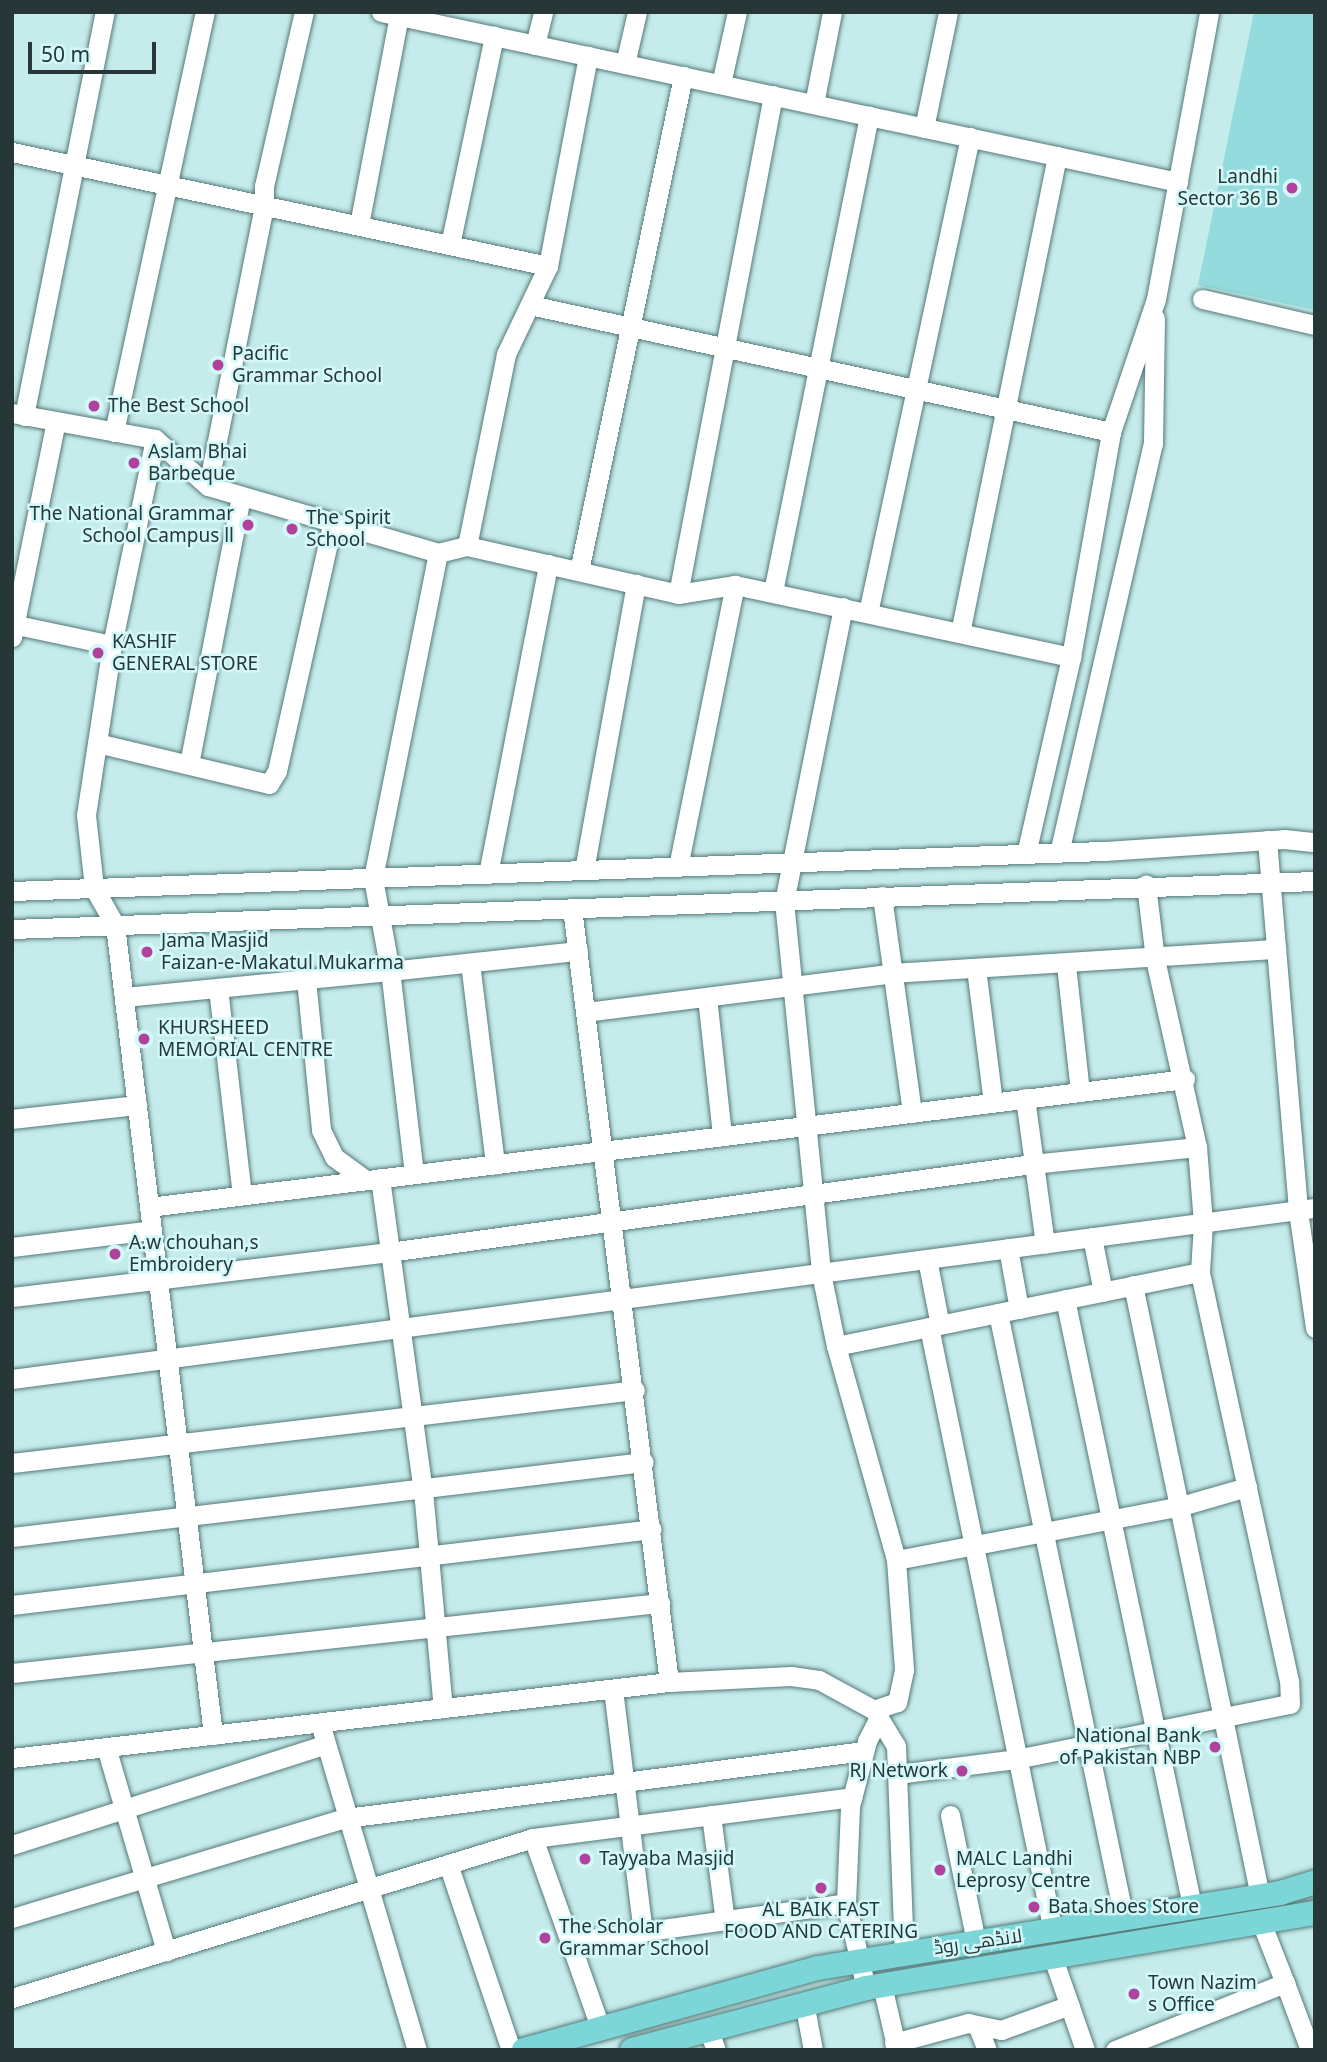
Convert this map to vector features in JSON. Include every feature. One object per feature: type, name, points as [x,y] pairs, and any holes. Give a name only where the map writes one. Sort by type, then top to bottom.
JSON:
[{"type":"main road","name":"لانڈھی روڈ","points":[[524,2050],[600,2027],[859,1960],[1259,1896],[1315,1882]]},
{"type":"main road","name":"لانڈھی روڈ","points":[[632,2050],[712,2039],[804,2002],[874,1987],[1315,1913]]},
{"type":"street","points":[[105,12],[18,414],[155,439],[208,486],[332,525],[438,553],[467,546],[678,594],[735,585],[1071,657]]},
{"type":"street","points":[[114,432],[205,12]]},
{"type":"street","points":[[208,486],[264,205],[264,186],[304,12]]},
{"type":"street","points":[[536,45],[542,12]]},
{"type":"street","points":[[625,64],[637,12]]},
{"type":"street","points":[[721,85],[737,12]]},
{"type":"street","points":[[814,104],[832,12]]},
{"type":"street","points":[[924,128],[948,12]]},
{"type":"street","points":[[1026,854],[1071,657],[1111,432],[1156,299],[1209,12]]},
{"type":"street","points":[[359,225],[390,14],[440,18],[494,36],[1178,182]]},
{"type":"street","points":[[450,245],[494,36]]},
{"type":"street","points":[[467,546],[506,354],[548,266],[588,56]]},
{"type":"street","points":[[579,571],[683,76]]},
{"type":"street","points":[[678,594],[773,95]]},
{"type":"street","points":[[773,592],[869,116]]},
{"type":"street","points":[[868,613],[970,137]]},
{"type":"street","points":[[12,152],[548,266]]},
{"type":"street","points":[[960,633],[1057,156]]},
{"type":"street","points":[[1059,853],[1153,444],[1156,299]]},
{"type":"street","points":[[1202,299],[1315,325]]},
{"type":"street","points":[[530,304],[1111,432]]},
{"type":"street","points":[[56,421],[13,629],[112,645]]},
{"type":"street","points":[[155,439],[112,645],[86,815],[94,888],[115,925],[156,1279],[206,1654],[213,1735]]},
{"type":"street","points":[[189,764],[241,497]]},
{"type":"street","points":[[97,743],[270,784],[277,771],[332,525]]},
{"type":"street","points":[[414,1174],[383,915],[373,878],[438,553]]},
{"type":"street","points":[[488,874],[548,564]]},
{"type":"street","points":[[584,870],[636,584]]},
{"type":"street","points":[[678,867],[735,585]]},
{"type":"street","points":[[843,607],[784,901],[790,987],[821,1273],[836,1346],[896,1560],[904,1670],[897,1702],[876,1716],[852,1797],[846,1903],[859,1960],[874,1987],[895,2046],[959,2025],[1001,2030],[1070,2005]]},
{"type":"street","points":[[1267,840],[1276,949],[1306,1209],[1315,1328]]},
{"type":"street","points":[[12,891],[1059,853],[1267,840],[1315,842]]},
{"type":"street","points":[[12,929],[784,901],[1272,879],[1315,881]]},
{"type":"street","points":[[898,1774],[1016,1759],[1290,1704],[1289,1681],[1200,1272],[1203,1223],[1197,1147],[1185,1079],[1155,959],[1146,885]]},
{"type":"street","points":[[882,896],[912,1113]]},
{"type":"street","points":[[572,908],[611,1223],[625,1299],[669,1682]]},
{"type":"street","points":[[586,1012],[893,974],[1066,965],[1276,949]]},
{"type":"street","points":[[124,997],[578,951]]},
{"type":"street","points":[[470,963],[495,1164]]},
{"type":"street","points":[[1066,965],[1080,1092]]},
{"type":"street","points":[[976,968],[993,1102]]},
{"type":"street","points":[[306,979],[321,1130],[334,1157],[373,1179],[389,1252],[423,1490],[443,1708]]},
{"type":"street","points":[[218,988],[242,1195]]},
{"type":"street","points":[[707,997],[722,1136]]},
{"type":"street","points":[[149,1207],[1185,1079]]},
{"type":"street","points":[[1025,1098],[1045,1244]]},
{"type":"street","points":[[12,1119],[137,1105]]},
{"type":"street","points":[[12,1297],[389,1252],[1032,1164],[1197,1147]]},
{"type":"street","points":[[12,1379],[1306,1209]]},
{"type":"street","points":[[12,1247],[152,1230]]},
{"type":"street","points":[[1092,1237],[1103,1292]]},
{"type":"street","points":[[1008,1248],[1019,1309]]},
{"type":"street","points":[[927,1259],[934,1326],[972,1543],[1053,1931]]},
{"type":"street","points":[[836,1346],[1200,1272]]},
{"type":"street","points":[[1133,1285],[1181,1506],[1259,1896]]},
{"type":"street","points":[[1065,1299],[1112,1516],[1153,1731],[1192,1906]]},
{"type":"street","points":[[998,1313],[1039,1529],[1124,1918]]},
{"type":"street","points":[[12,1463],[635,1390]]},
{"type":"street","points":[[12,1536],[423,1490],[644,1462]]},
{"type":"street","points":[[896,1560],[1039,1529],[1181,1506],[1247,1487]]},
{"type":"street","points":[[12,1605],[652,1529]]},
{"type":"street","points":[[12,1672],[434,1631],[660,1604]]},
{"type":"street","points":[[12,1758],[669,1682],[791,1676],[820,1680],[876,1716],[896,1746],[904,1953]]},
{"type":"street","points":[[613,1689],[622,1781],[643,1932]]},
{"type":"street","points":[[320,1723],[324,1745],[417,2050]]},
{"type":"street","points":[[12,1845],[324,1745]]},
{"type":"street","points":[[106,1747],[166,1951]]},
{"type":"street","points":[[12,1918],[346,1818],[864,1751]]},
{"type":"street","points":[[12,1998],[533,1838],[852,1797]]},
{"type":"street","points":[[711,1815],[725,1921]]},
{"type":"street","points":[[950,1815],[976,1942]]},
{"type":"street","points":[[533,1838],[600,2027]]},
{"type":"street","points":[[448,1864],[511,2050]]},
{"type":"street","points":[[570,1942],[846,1903]]},
{"type":"street","points":[[1261,1922],[1310,2050]]},
{"type":"street","points":[[1053,1958],[1085,2050]]},
{"type":"street","points":[[1115,2050],[1285,1983]]},
{"type":"street","points":[[804,2002],[813,2050]]},
{"type":"street","points":[[978,2027],[987,2050]]},
{"type":"shaded area","points":[[1254,12],[1315,12],[1315,310],[1198,285]]},
{"type":"place","name":"Landhi Sector 36 B","points":[[1292,188]]},
{"type":"place","name":"Pacific Grammar School","points":[[218,365]]},
{"type":"place","name":"The Best School","points":[[94,406]]},
{"type":"place","name":"Aslam Bhai Barbeque","points":[[134,463]]},
{"type":"place","name":"The National Grammar School Campus ll","points":[[248,525]]},
{"type":"place","name":"The Spirit School","points":[[292,529]]},
{"type":"place","name":"KASHIF GENERAL STORE","points":[[98,653]]},
{"type":"place","name":"Jama Masjid Faizan-e-Makatul Mukarma","points":[[147,952]]},
{"type":"place","name":"KHURSHEED MEMORIAL CENTRE","points":[[144,1039]]},
{"type":"place","name":"A.w chouhan,s Embroidery","points":[[115,1254]]},
{"type":"place","name":"National Bank of Pakistan NBP","points":[[1215,1747]]},
{"type":"place","name":"RJ Network","points":[[962,1771]]},
{"type":"place","name":"Tayyaba Masjid","points":[[585,1859]]},
{"type":"place","name":"MALC Landhi Leprosy Centre","points":[[940,1870]]},
{"type":"place","name":"AL BAIK FAST FOOD AND CATERING","points":[[821,1888]]},
{"type":"place","name":"Bata Shoes Store","points":[[1034,1907]]},
{"type":"place","name":"The Scholar Grammar School","points":[[545,1938]]},
{"type":"place","name":"Town Nazim s Office","points":[[1134,1994]]}]
